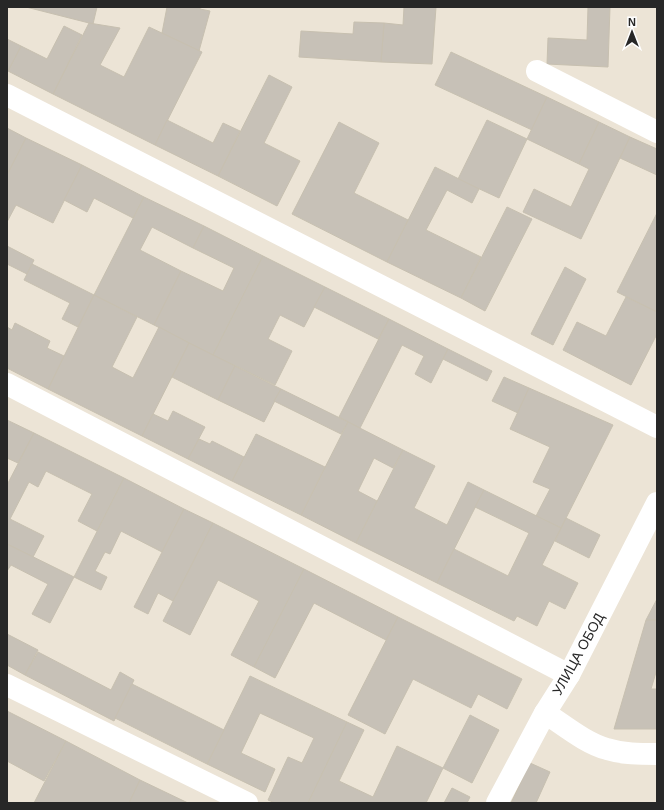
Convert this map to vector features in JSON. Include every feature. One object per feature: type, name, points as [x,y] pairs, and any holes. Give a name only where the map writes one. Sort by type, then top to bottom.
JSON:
[{"type":"street","points":[[537,71],[657,132]]},
{"type":"street","points":[[7,95],[657,426]]},
{"type":"street","points":[[7,384],[569,675]]},
{"type":"street","name":"УЛИЦА ОБОД","points":[[497,803],[545,712],[569,675],[657,503]]},
{"type":"street","points":[[7,685],[247,803]]},
{"type":"street","points":[[545,712],[590,742],[606,749],[633,754],[657,754]]},
{"type":"building","points":[[26,7],[97,7],[93,24]]},
{"type":"building","points":[[167,7],[200,7],[200,9],[210,11],[199,51],[162,33]]},
{"type":"building","points":[[404,7],[436,7],[432,64],[381,62],[384,23],[403,25]]},
{"type":"building","points":[[588,7],[610,7],[608,67],[547,64],[548,38],[587,40]]},
{"type":"building","points":[[354,22],[384,23],[381,62],[299,57],[301,31],[353,34]]},
{"type":"building","points":[[89,23],[120,28],[100,65],[124,77],[149,27],[202,52],[155,145],[53,94]]},
{"type":"building","points":[[64,26],[82,35],[53,94],[8,71],[21,46],[47,59]]},
{"type":"building","points":[[7,39],[21,46],[8,71],[7,70]]},
{"type":"building","points":[[451,52],[547,97],[532,130],[435,85]]},
{"type":"building","points":[[269,75],[292,87],[264,143],[300,161],[277,206],[218,176]]},
{"type":"building","points":[[547,97],[599,122],[579,164],[527,139]]},
{"type":"building","points":[[167,120],[213,143],[223,123],[240,131],[218,176],[155,145]]},
{"type":"building","points":[[487,120],[527,139],[499,198],[458,179]]},
{"type":"building","points":[[339,122],[379,143],[354,193],[408,220],[387,262],[292,214]]},
{"type":"building","points":[[599,122],[630,137],[581,239],[523,212],[534,189],[571,207],[589,169],[579,164]]},
{"type":"building","points":[[7,128],[26,138],[7,175]]},
{"type":"building","points":[[630,137],[657,149],[657,175],[620,158]]},
{"type":"building","points":[[26,138],[82,165],[53,223],[16,205],[7,222],[7,175]]},
{"type":"building","points":[[82,165],[144,197],[133,218],[94,198],[87,212],[64,200]]},
{"type":"building","points":[[435,167],[479,189],[472,203],[447,190],[426,230],[481,257],[461,298],[387,262]]},
{"type":"building","points":[[144,197],[204,226],[193,248],[152,227],[140,250],[181,271],[154,325],[94,295]]},
{"type":"building","points":[[507,207],[532,219],[485,311],[461,298]]},
{"type":"building","points":[[657,213],[657,312],[617,292]]},
{"type":"building","points":[[204,226],[263,256],[213,355],[154,325],[181,271],[223,291],[234,268],[193,248]]},
{"type":"building","points":[[7,246],[34,260],[27,274],[7,264]]},
{"type":"building","points":[[263,256],[325,287],[304,327],[280,315],[268,339],[292,351],[275,385],[213,355]]},
{"type":"building","points":[[32,264],[94,295],[78,327],[62,319],[70,303],[24,280]]},
{"type":"building","points":[[565,267],[586,279],[553,345],[531,334]]},
{"type":"building","points":[[325,287],[389,319],[378,339],[314,307]]},
{"type":"building","points":[[94,295],[137,317],[112,367],[133,378],[159,327],[189,343],[142,436],[48,389]]},
{"type":"building","points":[[626,297],[657,312],[657,334],[631,385],[563,350],[577,322],[606,336]]},
{"type":"building","points":[[389,319],[448,349],[431,383],[415,374],[424,356],[402,345],[360,428],[339,417]]},
{"type":"building","points":[[15,323],[50,341],[47,348],[64,356],[48,389],[7,368],[7,327],[12,330]]},
{"type":"building","points":[[189,343],[235,366],[218,400],[172,377]]},
{"type":"building","points":[[448,349],[492,371],[487,381],[443,359]]},
{"type":"building","points":[[235,366],[281,389],[264,422],[218,400]]},
{"type":"building","points":[[504,377],[529,388],[518,413],[492,401]]},
{"type":"building","points":[[529,388],[613,425],[561,528],[536,516],[550,489],[533,482],[550,447],[510,429]]},
{"type":"building","points":[[281,389],[348,422],[341,434],[274,401]]},
{"type":"building","points":[[173,411],[205,427],[188,459],[142,436],[153,414],[168,421]]},
{"type":"building","points":[[7,420],[34,433],[18,463],[7,458]]},
{"type":"building","points":[[348,422],[403,450],[393,468],[374,458],[358,491],[377,501],[356,543],[301,515]]},
{"type":"building","points":[[34,433],[124,478],[97,531],[78,521],[92,494],[46,471],[38,487],[29,482],[10,519],[44,536],[33,557],[7,544],[7,485]]},
{"type":"building","points":[[256,434],[325,467],[301,515],[232,481]]},
{"type":"building","points":[[199,439],[210,444],[212,441],[244,457],[232,481],[188,459]]},
{"type":"building","points":[[403,450],[435,466],[414,508],[447,525],[468,482],[484,490],[437,583],[356,543]]},
{"type":"building","points":[[124,478],[184,509],[162,552],[121,531],[110,554],[105,552],[95,571],[107,577],[101,590],[74,577]]},
{"type":"building","points":[[484,490],[561,528],[542,565],[578,583],[565,609],[549,601],[537,626],[517,616],[514,621],[437,583],[454,549],[508,576],[529,533],[475,507]]},
{"type":"building","points":[[184,509],[213,523],[173,601],[158,593],[148,614],[134,607]]},
{"type":"building","points":[[566,518],[600,535],[589,558],[555,541]]},
{"type":"building","points":[[213,523],[304,569],[254,667],[231,655],[259,601],[218,580],[190,635],[163,621]]},
{"type":"building","points":[[7,544],[74,577],[50,623],[32,614],[48,584],[11,565],[7,571]]},
{"type":"building","points":[[304,569],[398,617],[386,640],[314,603],[275,678],[254,667]]},
{"type":"building","points":[[657,599],[657,620],[646,620]]},
{"type":"building","points":[[398,617],[522,679],[507,709],[478,694],[471,708],[413,679],[385,734],[348,715]]},
{"type":"building","points":[[646,620],[657,620],[657,669],[651,689],[657,689],[657,729],[614,729]]},
{"type":"building","points":[[7,634],[38,650],[25,675],[7,665]]},
{"type":"building","points":[[38,652],[111,690],[120,672],[134,680],[114,721],[25,675]]},
{"type":"building","points":[[250,676],[347,722],[308,803],[275,803],[268,800],[288,757],[302,763],[314,738],[260,713],[241,753],[275,769],[265,792],[207,764]]},
{"type":"building","points":[[132,684],[224,730],[207,764],[115,718]]},
{"type":"building","points":[[7,711],[66,741],[44,781],[7,761]]},
{"type":"building","points":[[470,715],[499,730],[472,783],[443,768]]},
{"type":"building","points":[[347,722],[364,730],[339,781],[373,797],[397,746],[443,768],[426,803],[308,803]]},
{"type":"building","points":[[66,741],[140,780],[129,803],[34,803]]},
{"type":"building","points":[[530,763],[550,772],[536,803],[511,803]]},
{"type":"building","points":[[140,780],[188,803],[129,803]]},
{"type":"building","points":[[452,788],[470,797],[467,803],[444,803]]}]
